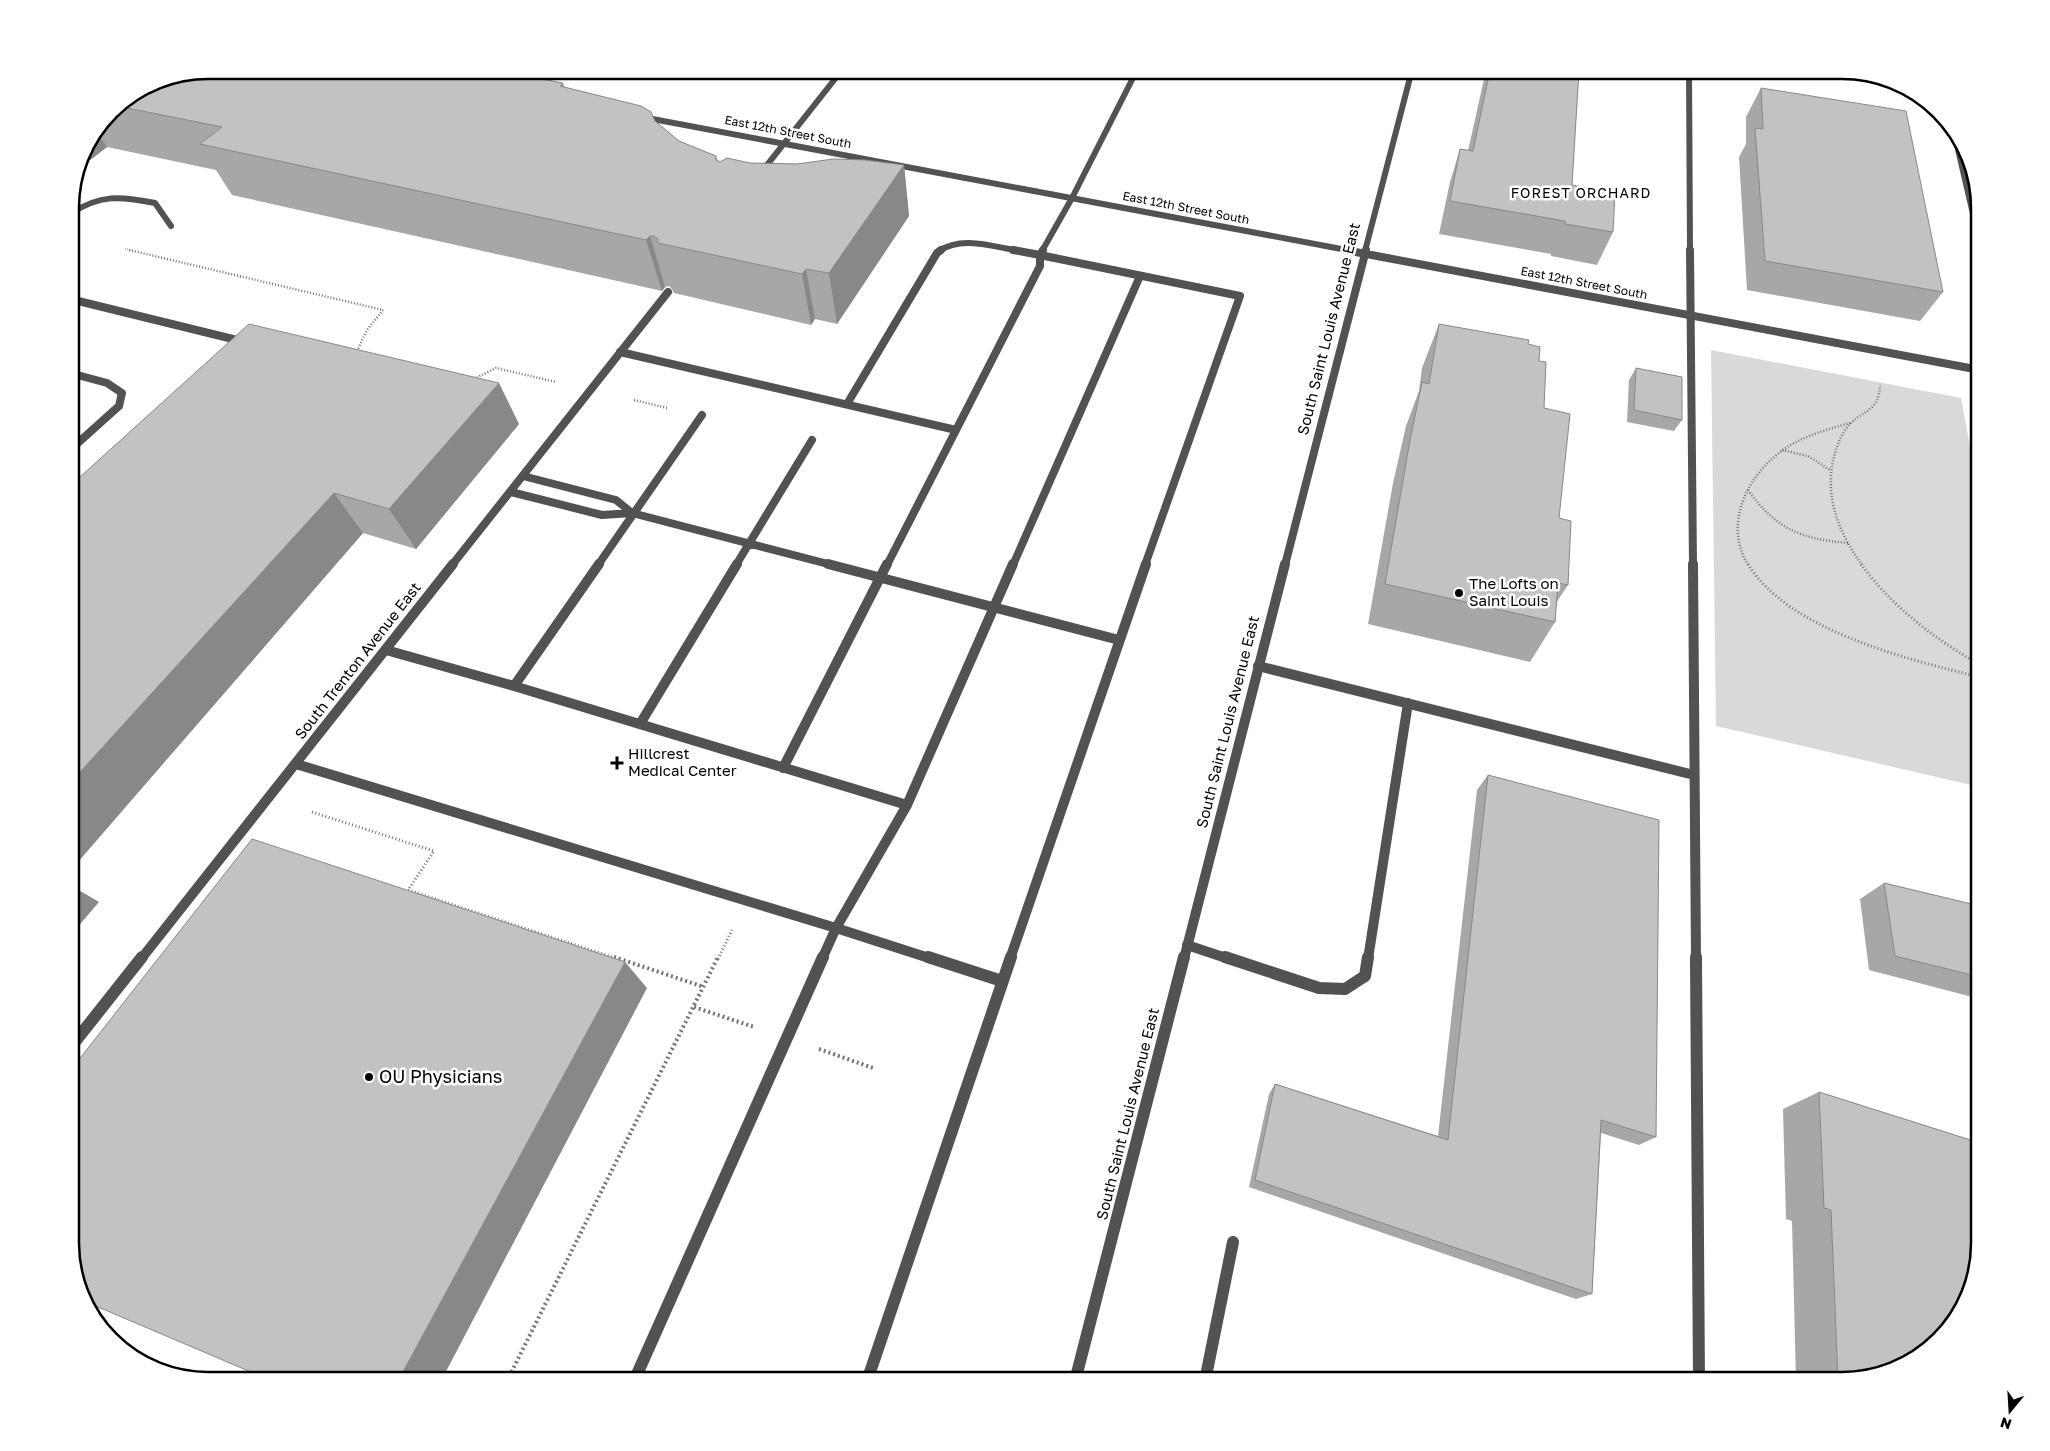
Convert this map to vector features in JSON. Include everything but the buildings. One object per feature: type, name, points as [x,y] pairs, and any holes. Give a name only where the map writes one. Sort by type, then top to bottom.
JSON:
[{"type":"street","points":[[515,94],[531,79]]},
{"type":"street","points":[[758,177],[834,79]]},
{"type":"street","points":[[783,768],[1040,266],[1040,255],[1072,198],[1132,79]]},
{"type":"street","name":"South Saint Louis Avenue East","points":[[1076,1372],[1410,79]]},
{"type":"street","points":[[1689,79],[1699,1372]]},
{"type":"street","name":"East 12th Street South","points":[[631,115],[1971,368]]},
{"type":"street","points":[[1959,155],[1971,204]]},
{"type":"street","points":[[79,209],[95,200],[124,196],[155,203],[171,226]]},
{"type":"street","points":[[847,404],[937,253],[948,245],[969,242],[1240,296],[1119,640],[870,1372]]},
{"type":"street","points":[[638,1372],[836,928],[907,805],[1140,276]]},
{"type":"street","name":"South Trenton Avenue East","points":[[79,1037],[668,292]]},
{"type":"street","points":[[79,301],[254,344]]},
{"type":"street","points":[[620,352],[956,430]]},
{"type":"street","points":[[79,376],[107,383],[122,393],[119,406],[79,442]]},
{"type":"street","points":[[514,686],[632,513],[702,416]]},
{"type":"street","points":[[640,724],[812,440]]},
{"type":"street","points":[[523,476],[616,500],[632,513]]},
{"type":"street","points":[[511,492],[602,515],[632,513],[1119,640]]},
{"type":"street","points":[[386,650],[514,686],[907,805]]},
{"type":"street","points":[[1258,666],[1694,774]]},
{"type":"street","points":[[1186,945],[1319,988],[1345,989],[1365,976],[1408,704]]},
{"type":"street","points":[[296,764],[836,928],[1002,981]]},
{"type":"street","points":[[1207,1372],[1233,1242]]},
{"type":"path","points":[[125,249],[383,310],[368,327],[360,341],[355,357]]},
{"type":"path","points":[[470,380],[496,368],[563,383]]},
{"type":"path","points":[[1880,381],[1880,392],[1876,404],[1866,414],[1850,423],[1820,430],[1789,444],[1768,462],[1748,490],[1739,511],[1737,536],[1742,554],[1753,574],[1778,598],[1809,618],[1850,638],[1921,662],[1971,675]]},
{"type":"path","points":[[1850,423],[1839,441],[1831,470],[1832,503],[1839,525],[1869,573],[1896,603],[1928,631],[1971,659]]},
{"type":"path","points":[[1782,450],[1800,452],[1819,460],[1831,470]]},
{"type":"path","points":[[1748,490],[1759,506],[1780,525],[1798,535],[1819,541],[1849,543]]},
{"type":"path","points":[[312,812],[434,851],[408,890],[704,987]]},
{"type":"path","points":[[512,1372],[747,901]]},
{"type":"shaded area","points":[[1711,350],[1961,398],[1971,452],[1971,785],[1716,726]]},
{"type":"place","name":"The Lofts on Saint Louis","points":[[1459,593]]},
{"type":"place","name":"Hillcrest Medical Center","points":[[617,763]]},
{"type":"place","name":"OU Physicians","points":[[369,1077]]},
{"type":"district","name":"FOREST ORCHARD","points":[[1581,193]]}]
